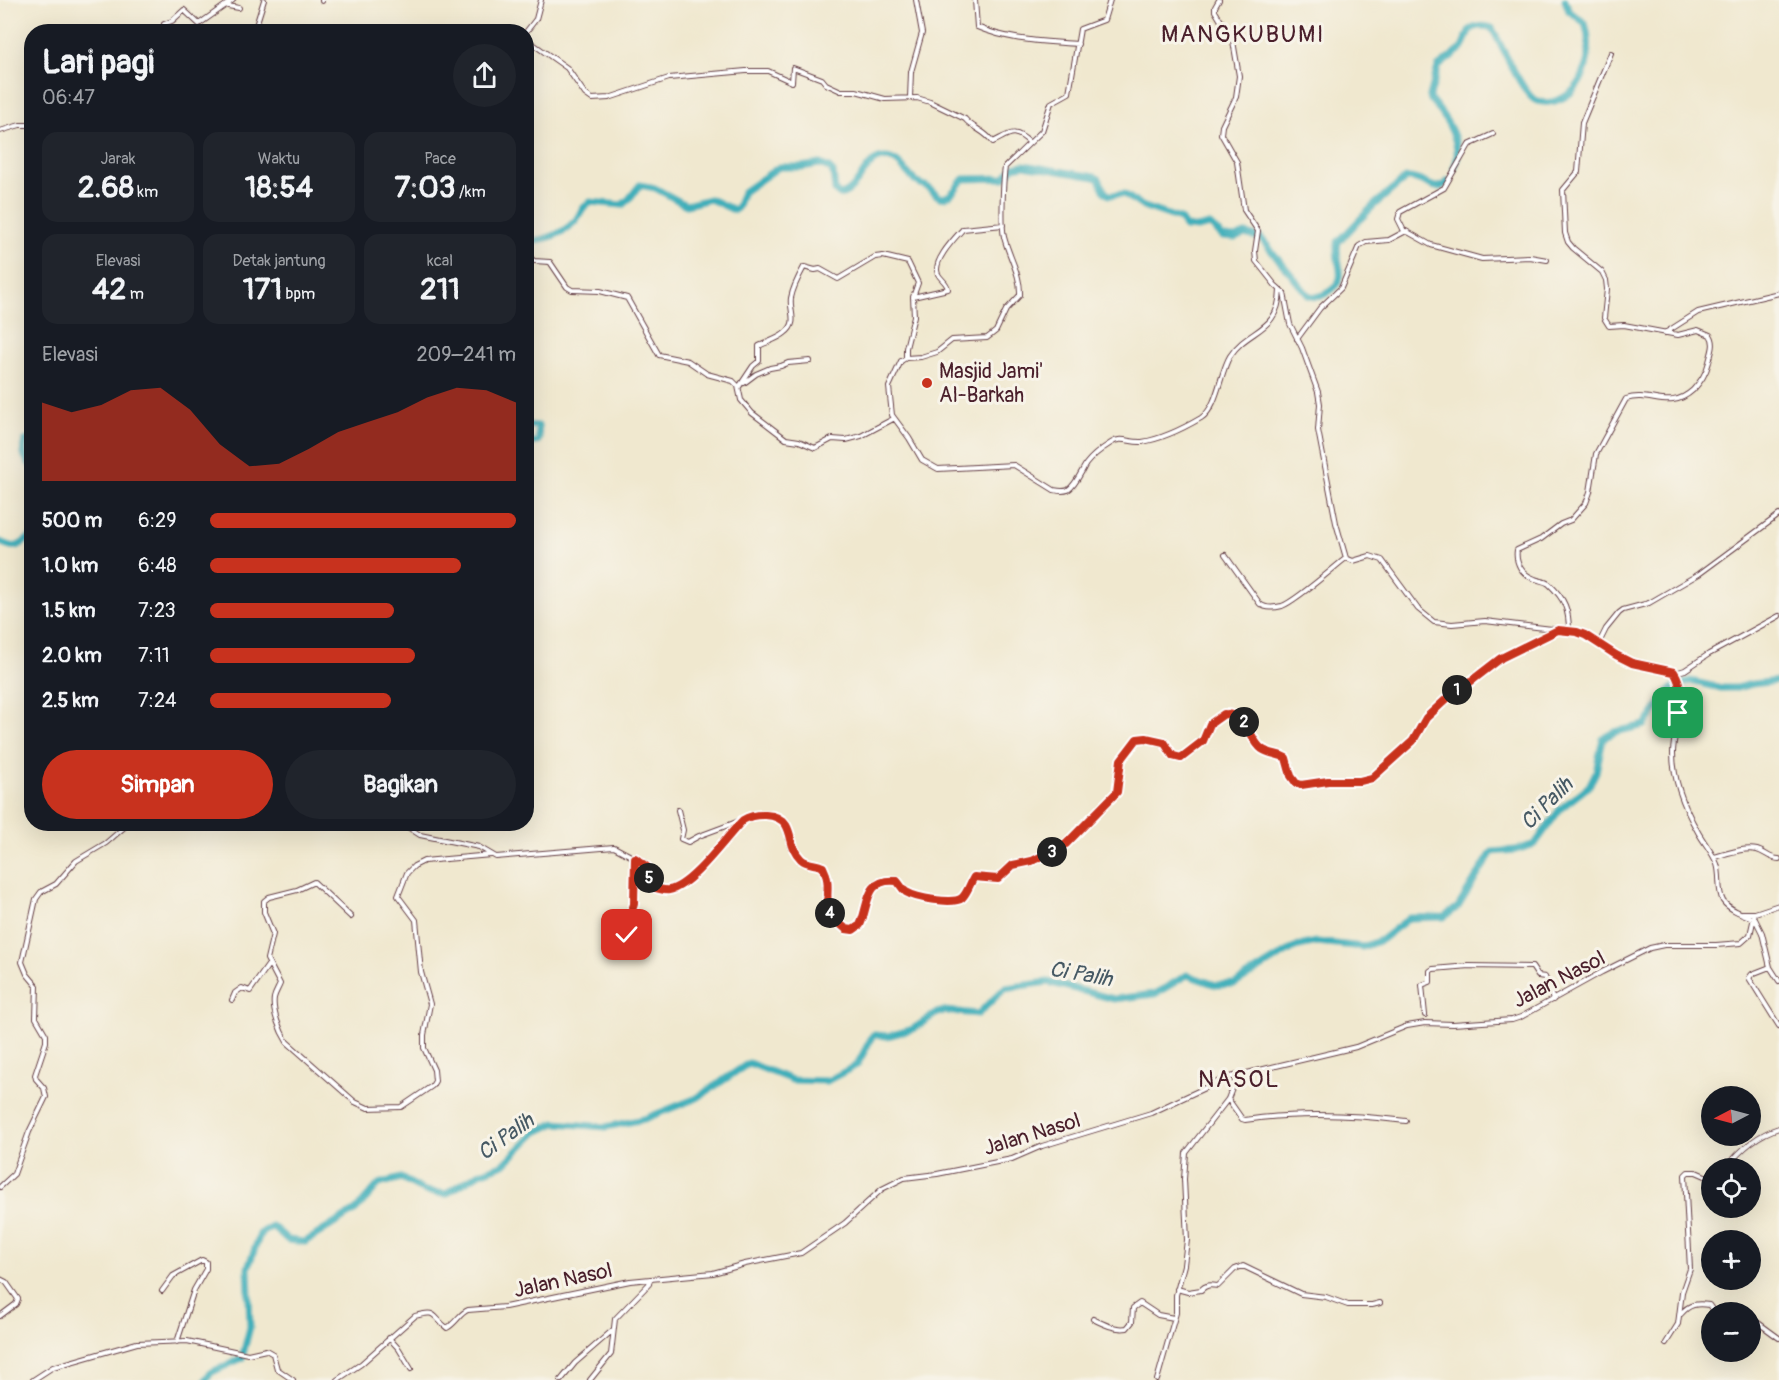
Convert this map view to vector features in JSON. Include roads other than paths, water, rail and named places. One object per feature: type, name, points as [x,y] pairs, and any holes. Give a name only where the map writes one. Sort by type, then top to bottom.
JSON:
[{"type":"street","points":[[164,24],[172,21],[184,10],[199,24],[233,0]]},
{"type":"street","points":[[256,24],[264,0]]},
{"type":"street","points":[[532,24],[542,0]]},
{"type":"street","points":[[910,98],[910,76],[922,33],[916,0]]},
{"type":"street","points":[[975,0],[977,27],[1016,39],[1078,44]]},
{"type":"street","points":[[1110,0],[1104,20],[1081,28],[1070,90],[1051,104],[1044,128],[1006,165],[1003,225],[1005,241],[1020,279],[1020,293],[1006,311],[996,332],[985,339],[952,340],[937,352],[906,358],[899,363],[889,387],[893,419],[908,437],[922,460],[939,469],[1014,465],[1054,490],[1062,492],[1068,490],[1089,461],[1114,441],[1121,439],[1145,441],[1166,434],[1205,415],[1231,355],[1269,324],[1279,304],[1280,290]]},
{"type":"street","points":[[1219,0],[1215,11],[1233,42],[1239,76],[1236,97],[1222,126],[1221,134],[1237,162],[1244,210],[1259,234],[1254,251],[1256,261],[1285,296],[1290,324],[1318,392],[1320,404],[1318,430],[1336,523],[1346,558]]},
{"type":"street","points":[[227,5],[239,8]]},
{"type":"street","points":[[534,45],[567,68],[585,94],[595,100],[609,98],[663,79],[746,70],[768,71],[792,82],[793,68],[822,79],[826,84],[841,92],[856,92],[883,99],[927,100],[984,131],[993,142],[1013,133],[1022,135],[1030,142]]},
{"type":"street","points":[[1569,631],[1569,613],[1566,605],[1549,585],[1529,576],[1518,566],[1517,550],[1541,539],[1561,524],[1571,520],[1586,503],[1596,454],[1626,399],[1678,400],[1702,380],[1713,345],[1710,335],[1698,330],[1682,335],[1624,325],[1611,327],[1606,324],[1604,314],[1607,285],[1604,276],[1573,248],[1565,233],[1563,190],[1578,172],[1582,123],[1611,53]]},
{"type":"street","points":[[0,131],[24,125]]},
{"type":"street","points":[[1404,231],[1398,219],[1400,212],[1444,188],[1469,145],[1493,134]]},
{"type":"street","points":[[914,297],[948,289],[948,285],[938,273],[937,264],[963,229],[1003,225]]},
{"type":"street","points":[[1297,339],[1320,308],[1341,288],[1359,246],[1366,242],[1389,240],[1404,231],[1435,246],[1482,259],[1530,257],[1547,260]]},
{"type":"street","points":[[739,387],[753,366],[759,362],[759,346],[782,335],[790,328],[794,317],[792,295],[804,267],[815,270],[820,268],[838,279],[875,257],[905,261],[909,264],[918,282],[906,358]]},
{"type":"street","points":[[534,261],[550,262],[567,287],[572,290],[600,291],[627,298],[659,355],[688,361],[707,374],[732,380],[739,387],[741,400],[750,411],[786,439],[799,441],[813,448],[832,439],[853,438],[893,419]]},
{"type":"street","points":[[1665,333],[1698,312],[1779,293]]},
{"type":"street","points":[[739,387],[756,374],[770,368],[788,363],[810,361]]},
{"type":"street","points":[[1599,643],[1618,613],[1649,603],[1699,574],[1779,515]]},
{"type":"street","points":[[1225,555],[1260,604],[1272,608],[1287,603],[1346,558]]},
{"type":"street","points":[[1346,558],[1353,561],[1370,556],[1382,560],[1418,609],[1434,622],[1452,624],[1485,621],[1577,632],[1599,643],[1624,660],[1676,674],[1779,616]]},
{"type":"street","points":[[678,810],[682,830],[681,839],[688,842],[750,816],[768,815],[783,821],[788,828],[792,848],[802,860],[824,868],[827,903],[831,914],[843,927],[853,930],[861,922],[866,899],[875,886],[882,882],[894,880],[906,892],[951,902],[962,897],[974,877],[998,879],[1013,865],[1029,862],[1064,846],[1117,792],[1121,760],[1139,738],[1164,742],[1173,756],[1181,758],[1203,741],[1212,722],[1228,714],[1246,724],[1262,749],[1286,758],[1291,776],[1296,783],[1301,785],[1328,781],[1366,781],[1413,741],[1426,718],[1455,691],[1501,658],[1558,630]]},
{"type":"street","points":[[1676,674],[1682,697],[1674,746],[1676,774],[1687,810],[1714,857],[1720,875],[1723,900],[1728,906],[1755,920]]},
{"type":"street","points":[[351,917],[316,882],[266,899],[263,908],[273,934],[267,955],[269,964],[280,984],[275,995],[275,1010],[287,1042],[356,1102],[368,1108],[404,1106],[432,1086],[435,1076],[424,1048],[424,1032],[430,1004],[421,972],[416,920],[400,900],[399,893],[409,870],[421,862],[492,855],[501,857],[608,846],[618,848],[647,867],[650,886],[670,889],[693,875],[743,820]]},
{"type":"street","points":[[0,1186],[14,1174],[28,1134],[46,1097],[35,1075],[46,1042],[46,1035],[36,1018],[37,987],[27,974],[22,962],[36,899],[45,889],[56,884],[76,861],[106,843],[120,831]]},
{"type":"street","points":[[414,831],[420,835],[479,847],[492,855]]},
{"type":"street","points":[[1714,857],[1757,850],[1779,859]]},
{"type":"street","points":[[631,948],[626,930],[634,904],[635,858]]},
{"type":"street","points":[[1740,912],[1755,913],[1779,905]]},
{"type":"street","points":[[1755,913],[1755,920],[1762,933],[1770,967],[1779,981]]},
{"type":"street","name":"Jalan Nasol","points":[[337,1380],[361,1365],[415,1316],[425,1313],[437,1316],[447,1328],[454,1324],[463,1311],[506,1307],[591,1288],[713,1272],[801,1253],[845,1224],[871,1198],[893,1182],[914,1176],[937,1174],[1012,1159],[1042,1146],[1151,1113],[1218,1082],[1356,1047],[1407,1026],[1425,1023],[1454,1024],[1512,1020],[1528,1014],[1602,972],[1657,946],[1740,943],[1749,938],[1755,920]]},
{"type":"street","points":[[232,1000],[235,993],[242,987],[250,991],[269,964]]},
{"type":"street","points":[[1425,1015],[1422,985],[1430,982],[1433,969],[1469,966],[1532,967],[1538,976],[1545,977],[1553,1000]]},
{"type":"street","points":[[1770,967],[1752,974],[1749,978],[1779,1026]]},
{"type":"street","points":[[1157,1380],[1174,1318],[1177,1289],[1187,1240],[1184,1179],[1186,1153],[1228,1099],[1237,1076]]},
{"type":"street","points":[[1228,1099],[1245,1120],[1308,1114],[1366,1116],[1406,1121]]},
{"type":"street","points":[[1734,1158],[1752,1140],[1779,1128]]},
{"type":"street","points":[[1666,1343],[1677,1328],[1681,1314],[1682,1292],[1690,1269],[1685,1175],[1688,1172],[1701,1174]]},
{"type":"street","points":[[162,1291],[173,1276],[202,1260],[206,1262],[206,1269],[194,1290],[177,1342]]},
{"type":"street","points":[[1177,1289],[1190,1292],[1201,1290],[1209,1285],[1218,1286],[1241,1266],[1301,1294],[1326,1297],[1346,1305],[1380,1303]]},
{"type":"street","points":[[0,1279],[6,1282],[18,1299],[16,1304],[0,1316]]},
{"type":"street","points":[[590,1380],[611,1354],[615,1319],[649,1284],[650,1280]]},
{"type":"street","points":[[1093,1318],[1106,1325],[1121,1329],[1127,1328],[1132,1322],[1133,1308],[1139,1303],[1158,1315],[1174,1318]]},
{"type":"street","points":[[1681,1314],[1689,1306],[1701,1304]]},
{"type":"street","points":[[1761,1325],[1779,1338]]},
{"type":"street","points":[[561,1380],[575,1363],[613,1330]]},
{"type":"street","points":[[389,1338],[411,1369]]},
{"type":"street","points":[[33,1380],[53,1367],[137,1343],[177,1342],[201,1343],[248,1353],[266,1350],[273,1354],[277,1369],[292,1380]]},
{"type":"waterway","points":[[1454,168],[1457,159],[1456,141],[1448,123],[1430,96],[1438,67],[1462,48],[1469,31],[1477,27],[1489,27],[1492,28],[1518,79],[1530,96],[1541,102],[1549,102],[1568,95],[1582,78],[1586,68],[1588,45],[1585,23],[1569,11],[1565,0]]},
{"type":"waterway","points":[[534,241],[564,230],[575,221],[590,202],[622,205],[640,185],[655,188],[686,205],[710,199],[734,210],[743,192],[779,167],[820,164],[829,168],[833,172],[835,191],[840,195],[853,187],[871,164],[877,160],[890,158],[899,163],[913,179],[942,198],[950,194],[964,179],[1004,178],[1014,167],[1024,165],[1095,177],[1099,179],[1105,192],[1109,195],[1124,194],[1142,206],[1180,219],[1185,227],[1197,228],[1210,225],[1223,237],[1235,238],[1245,234],[1261,238],[1308,295],[1318,297],[1327,293],[1339,282],[1338,242],[1374,205],[1406,178],[1413,178],[1434,187],[1439,187],[1448,181]]},
{"type":"waterway","points":[[534,426],[538,426],[539,439],[534,442]]},
{"type":"waterway","points":[[24,445],[24,452]]},
{"type":"waterway","points":[[0,542],[13,547],[24,542]]},
{"type":"waterway","name":"Ci Palih","points":[[206,1380],[210,1373],[242,1358],[250,1327],[248,1268],[260,1234],[272,1226],[288,1240],[305,1242],[356,1210],[379,1184],[401,1178],[425,1191],[446,1194],[478,1174],[504,1164],[536,1132],[555,1123],[606,1127],[644,1119],[697,1098],[749,1063],[792,1080],[827,1081],[857,1065],[873,1035],[888,1036],[913,1029],[937,1013],[945,1011],[978,1014],[1005,988],[1048,982],[1114,999],[1155,994],[1187,975],[1216,985],[1235,984],[1295,947],[1317,942],[1363,947],[1381,940],[1409,918],[1444,917],[1458,907],[1492,852],[1516,850],[1535,844],[1560,809],[1589,786],[1596,772],[1603,738],[1615,732],[1645,725],[1671,689],[1690,681],[1721,688],[1779,681]]},
{"type":"place","name":"Masjid Jami' Al-Barkah","points":[[927,383]]},
{"type":"district","name":"MANGKUBUMI","points":[[1243,34]]},
{"type":"district","name":"NASOL","points":[[1239,1079]]}]
